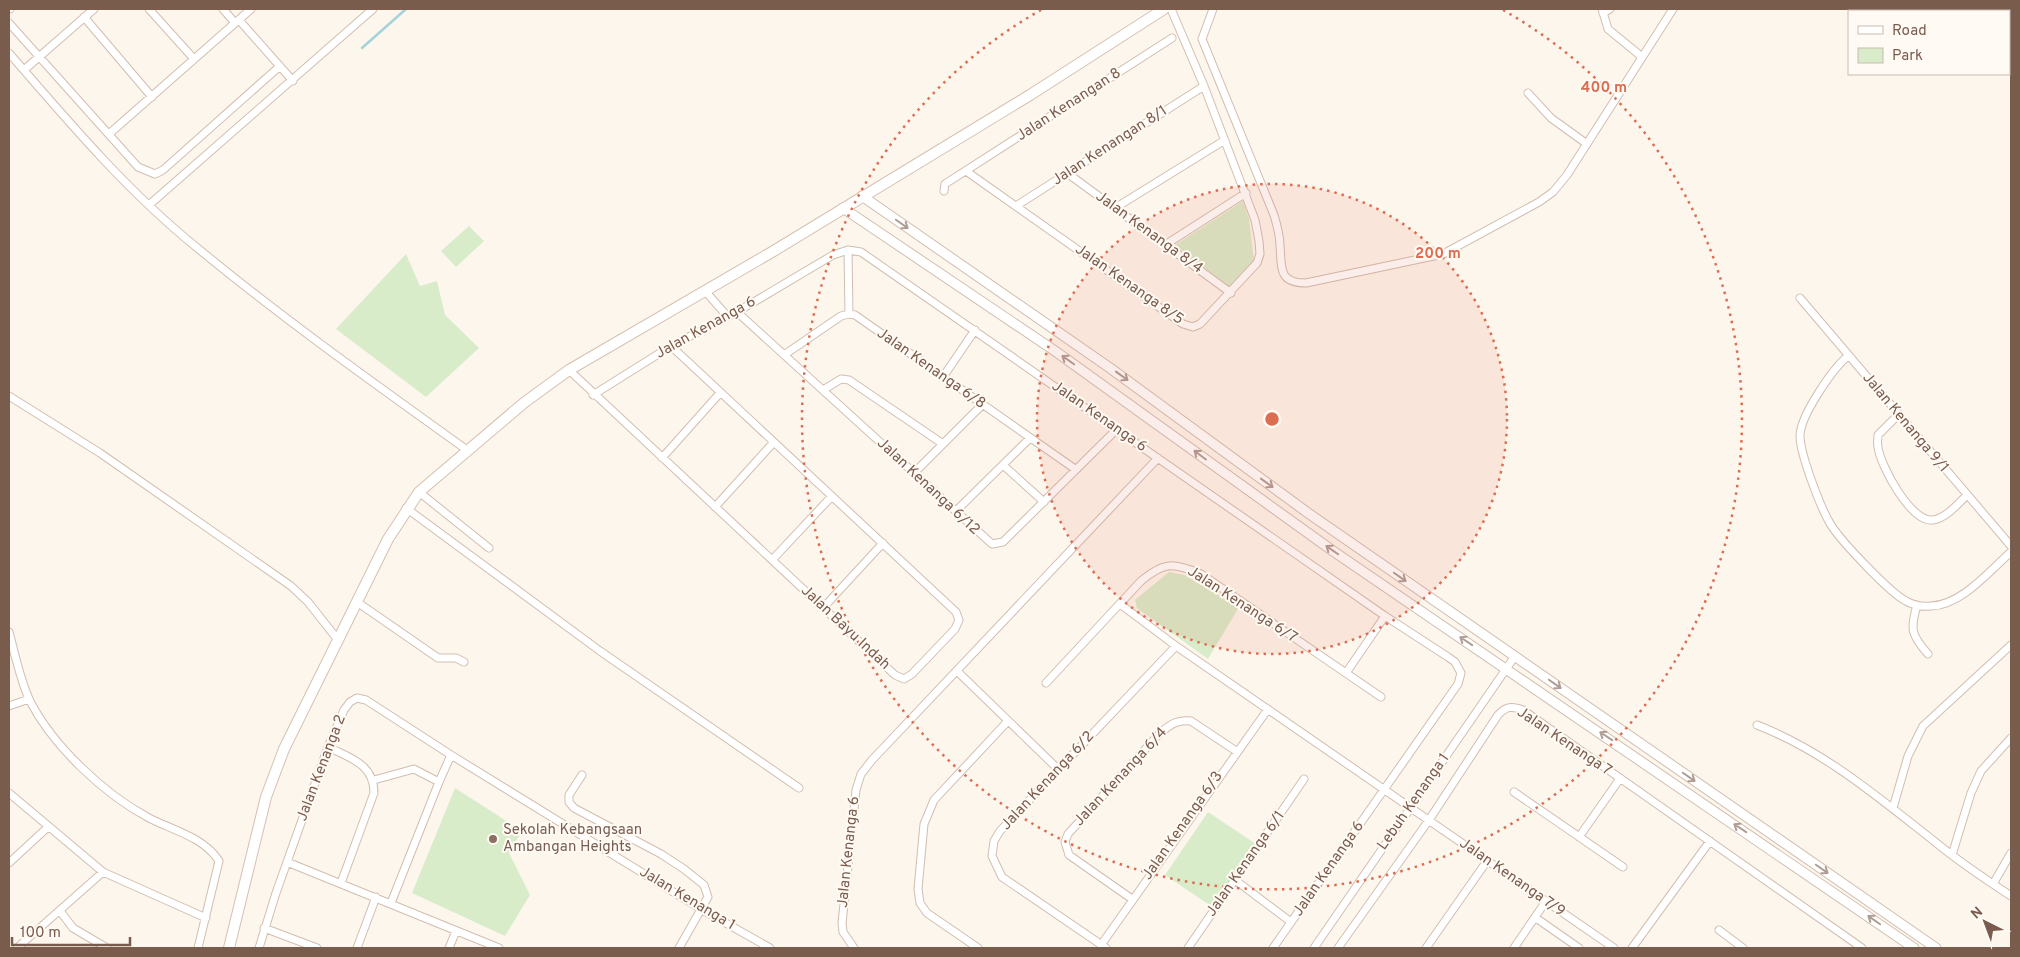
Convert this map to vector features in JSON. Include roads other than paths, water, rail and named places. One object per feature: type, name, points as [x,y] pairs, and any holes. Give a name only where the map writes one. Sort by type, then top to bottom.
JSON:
[{"type":"main road","points":[[229,948],[256,835],[272,780],[293,728],[388,538],[406,508],[419,492],[525,402],[569,370],[706,292],[1030,95],[1164,9]]},
{"type":"street","points":[[24,70],[94,9]]},
{"type":"street","points":[[149,9],[194,59]]},
{"type":"street","points":[[223,9],[237,21],[293,81]]},
{"type":"street","points":[[109,134],[251,9]]},
{"type":"street","points":[[149,205],[293,81],[373,9]]},
{"type":"street","name":"Jalan Kenanga 8/5","points":[[966,171],[1183,324],[1193,327],[1200,324],[1257,263],[1260,254],[1255,220],[1246,193],[1171,9]]},
{"type":"street","points":[[1213,9],[1202,39],[1274,215],[1279,233],[1282,271],[1294,283],[1316,281],[1443,254],[1533,206],[1553,192],[1567,175],[1673,9]]},
{"type":"street","points":[[1605,10],[1608,29],[1642,57]]},
{"type":"street","points":[[84,18],[152,96]]},
{"type":"street","points":[[9,23],[138,167],[155,174],[163,170],[280,66]]},
{"type":"street","name":"Jalan Kenangan 8","points":[[944,191],[945,184],[1172,38]]},
{"type":"street","points":[[9,54],[95,150],[149,205],[195,246],[303,331],[467,450]]},
{"type":"street","name":"Jalan Kenangan 8/1","points":[[1016,206],[1204,86]]},
{"type":"street","points":[[1528,93],[1551,118],[1587,144]]},
{"type":"street","points":[[1115,208],[1225,140]]},
{"type":"street","name":"Jalan Kenanga 8/4","points":[[1067,173],[1231,293]]},
{"type":"street","points":[[1165,245],[1246,193]]},
{"type":"street","points":[[862,196],[1110,368],[1308,513],[1936,948]]},
{"type":"street","points":[[843,208],[1055,351],[1279,513],[1914,948]]},
{"type":"street","points":[[784,355],[841,316],[849,314],[848,250]]},
{"type":"street","name":"Jalan Kenanga 6","points":[[593,394],[671,346],[737,312],[833,255],[848,250],[861,252],[874,259],[1158,458],[958,672],[872,760],[861,774],[856,790],[842,917],[843,932],[854,948]]},
{"type":"street","points":[[706,292],[728,317]]},
{"type":"street","name":"Jalan Kenanga 9/1","points":[[1800,298],[2011,546]]},
{"type":"street","name":"Jalan Kenanga 6/12","points":[[737,312],[914,472],[984,539],[992,544],[998,545],[1117,429]]},
{"type":"street","name":"Jalan Kenanga 6/8","points":[[849,314],[855,315],[1076,469]]},
{"type":"street","points":[[944,377],[975,330]]},
{"type":"street","name":"Jalan Bayu Indah","points":[[569,370],[895,675],[904,679],[912,674],[955,630],[959,620],[956,612],[671,346]]},
{"type":"street","points":[[1848,356],[1835,368],[1803,423],[1800,434],[1801,447],[1831,525],[1893,592],[1917,605],[1931,607],[1946,604],[1965,592],[2011,552]]},
{"type":"street","points":[[823,390],[841,379],[849,380],[943,444]]},
{"type":"street","points":[[662,458],[720,393]]},
{"type":"street","points":[[9,396],[100,454],[291,586],[308,602],[338,640]]},
{"type":"street","points":[[914,472],[982,405]]},
{"type":"street","points":[[1898,415],[1884,426],[1878,435],[1878,446],[1892,482],[1909,505],[1925,519],[1931,520],[1946,514],[1967,495]]},
{"type":"street","points":[[956,511],[1030,438]]},
{"type":"street","points":[[715,507],[774,442]]},
{"type":"street","points":[[1158,458],[1385,616],[1346,673]]},
{"type":"street","points":[[1003,465],[1044,502]]},
{"type":"street","points":[[419,492],[489,548]]},
{"type":"street","points":[[772,560],[832,496]]},
{"type":"street","points":[[406,508],[600,651],[799,788]]},
{"type":"street","points":[[823,608],[883,543]]},
{"type":"street","name":"Jalan Kenanga 6/7","points":[[1046,683],[1154,570],[1168,564],[1184,567],[1201,574],[1381,697]]},
{"type":"street","points":[[357,602],[438,658],[456,658],[464,662]]},
{"type":"street","points":[[1120,604],[1176,646],[1411,808]]},
{"type":"street","points":[[1917,605],[1912,621],[1912,632],[1928,654]]},
{"type":"street","name":"Jalan Kenanga 6","points":[[1273,948],[1458,684],[1461,673],[1448,657],[1385,616]]},
{"type":"street","points":[[9,636],[30,699],[53,737],[89,773],[135,810],[208,846],[219,861],[219,868],[198,948]]},
{"type":"street","points":[[1894,808],[1908,756],[1923,726],[2011,645]]},
{"type":"street","name":"Jalan Kenanga 6/2","points":[[1103,946],[1002,877],[996,869],[992,856],[994,841],[1000,831],[1176,646]]},
{"type":"street","name":"Lebuh Kenanga 1","points":[[1314,948],[1516,656]]},
{"type":"street","points":[[958,672],[1058,770]]},
{"type":"street","name":"Jalan Kenanga 2","points":[[259,948],[264,928],[328,746],[344,710],[350,702],[357,698],[366,700],[451,755]]},
{"type":"street","points":[[9,706],[30,699]]},
{"type":"street","name":"Jalan Kenanga 7","points":[[1338,948],[1429,820],[1498,715],[1504,709],[1514,706],[1523,710],[1619,780],[1710,841],[1862,948]]},
{"type":"street","name":"Jalan Kenanga 6/3","points":[[1103,946],[1132,899],[1236,751],[1268,709]]},
{"type":"street","name":"Jalan Kenanga 6/4","points":[[1132,899],[1069,855],[1065,842],[1068,834],[1160,733],[1173,724],[1182,720],[1191,721],[1236,751]]},
{"type":"street","points":[[978,948],[927,913],[920,903],[918,889],[924,824],[934,800],[1008,721]]},
{"type":"street","points":[[1757,725],[1782,735],[1826,760],[1894,808],[1952,855],[2011,896]]},
{"type":"street","points":[[1952,855],[1971,793],[1981,771],[2011,738]]},
{"type":"street","points":[[328,746],[356,761],[374,780],[374,793],[342,883]]},
{"type":"street","points":[[392,903],[451,755]]},
{"type":"street","name":"Jalan Kenanga 1","points":[[451,755],[759,946],[770,948]]},
{"type":"street","points":[[374,780],[414,769],[439,782]]},
{"type":"street","points":[[582,775],[570,795],[569,802],[598,821],[661,854],[704,885],[708,897],[679,948]]},
{"type":"street","name":"Jalan Kenanga 6/1","points":[[1188,948],[1304,780]]},
{"type":"street","points":[[1579,837],[1619,780]]},
{"type":"street","points":[[1514,792],[1623,867]]},
{"type":"street","points":[[9,793],[103,872],[206,918]]},
{"type":"street","name":"Jalan Kenanga 7/9","points":[[1411,808],[1614,948]]},
{"type":"street","points":[[9,863],[48,827]]},
{"type":"street","points":[[1632,948],[1710,841]]},
{"type":"street","points":[[1993,884],[2011,853]]},
{"type":"street","points":[[1426,948],[1487,861]]},
{"type":"street","points":[[287,862],[499,948]]},
{"type":"street","points":[[17,948],[103,872]]},
{"type":"street","points":[[1235,880],[1291,922]]},
{"type":"street","points":[[356,948],[376,897]]},
{"type":"street","points":[[1514,948],[1546,901]]},
{"type":"street","points":[[60,911],[72,928],[107,948]]},
{"type":"street","points":[[1536,918],[1579,948]]},
{"type":"street","points":[[264,928],[317,948]]},
{"type":"street","points":[[1719,930],[1743,948]]},
{"type":"street","points":[[449,948],[456,931]]},
{"type":"waterway","points":[[362,48],[406,9]]},
{"type":"place","name":"Sekolah Kebangsaan Ambangan Heights","points":[[493,839]]}]
